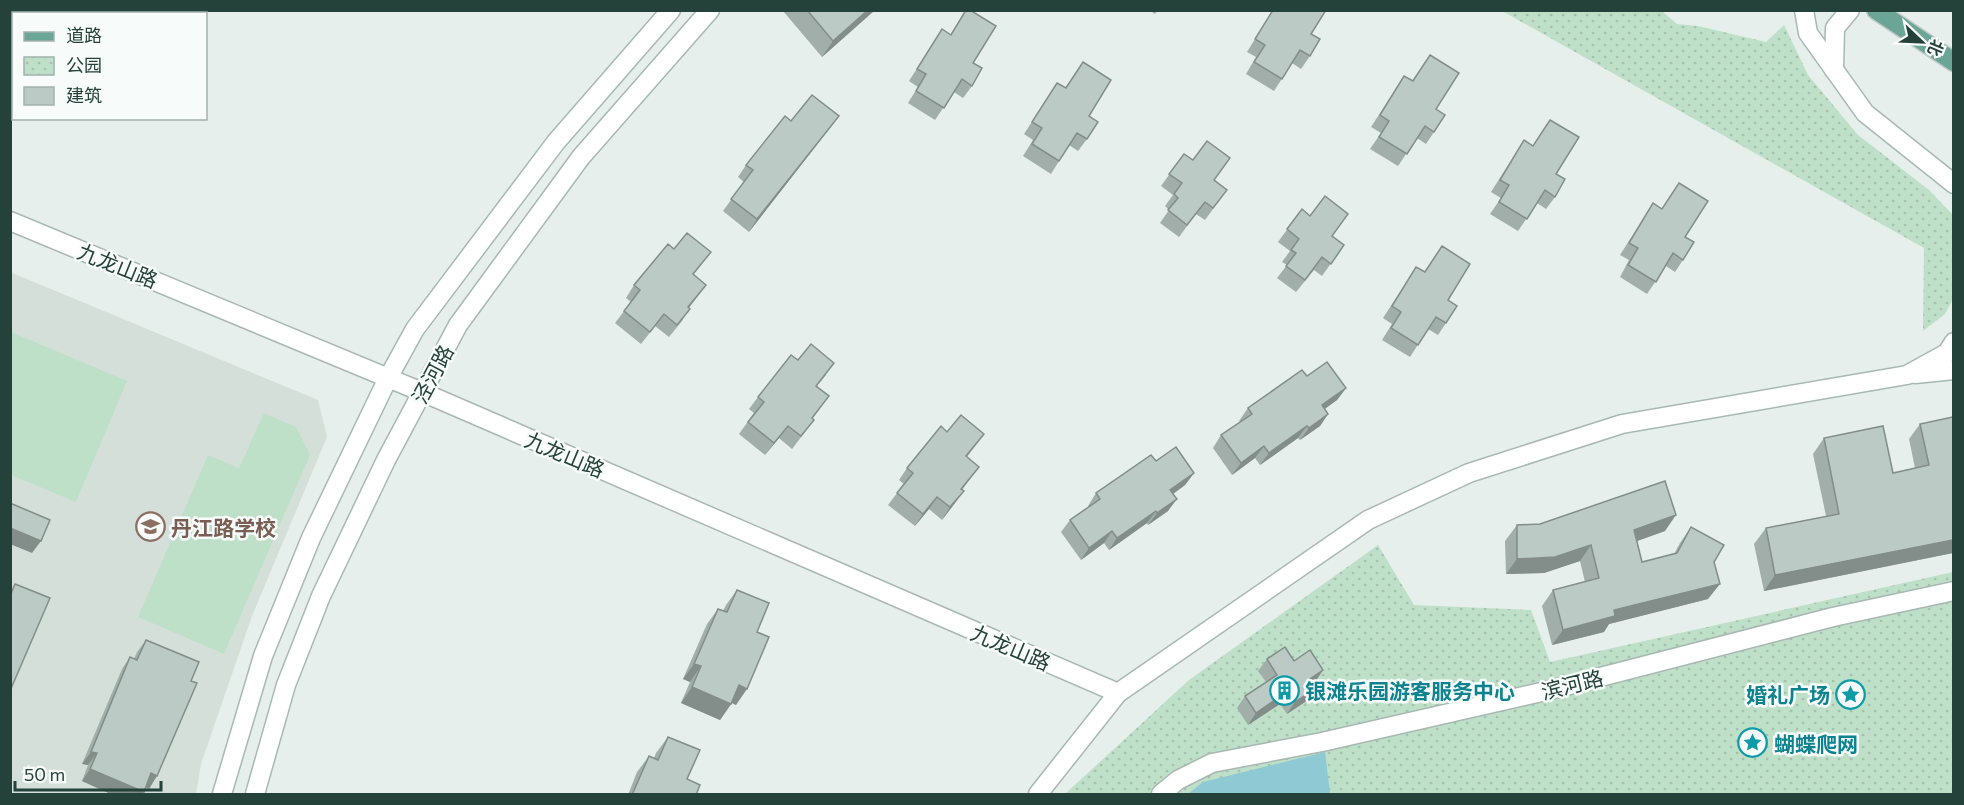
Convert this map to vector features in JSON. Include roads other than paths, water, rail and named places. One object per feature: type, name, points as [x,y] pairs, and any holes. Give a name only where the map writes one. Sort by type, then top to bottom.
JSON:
[{"type":"main road","points":[[1876,10],[1953,62]]},
{"type":"street","name":"泾河路","points":[[222,795],[263,656],[311,538],[388,378],[415,329],[556,142],[671,10]]},
{"type":"street","name":"泾河路","points":[[255,795],[286,685],[321,596],[422,392],[458,325],[580,157],[710,10]]},
{"type":"street","points":[[1804,10],[1808,33],[1865,113],[1953,184]]},
{"type":"street","points":[[1834,70],[1835,28],[1850,10]]},
{"type":"street","name":"九龙山路","points":[[10,221],[422,392],[1118,693]]},
{"type":"street","points":[[1907,375],[1947,353],[1953,342]]},
{"type":"street","points":[[1038,795],[1118,693],[1368,520],[1469,473],[1622,424],[1907,375],[1953,370]]},
{"type":"street","name":"滨河路","points":[[1161,795],[1178,780],[1212,763],[1322,742],[1550,690],[1833,617],[1953,591]]},
{"type":"water","points":[[1325,752],[1330,794],[1188,794],[1203,782]]},
{"type":"place","name":"丹江路学校","points":[[150,527]]},
{"type":"place","name":"银滩乐园游客服务中心","points":[[1284,690]]},
{"type":"place","name":"婚礼广场","points":[[1851,694]]},
{"type":"place","name":"蝴蝶爬网","points":[[1753,743]]}]
